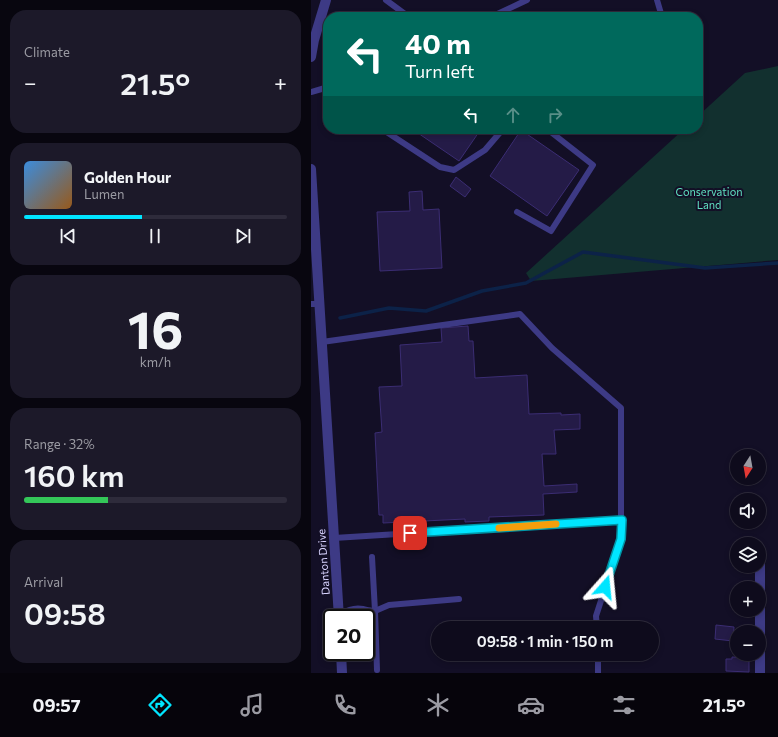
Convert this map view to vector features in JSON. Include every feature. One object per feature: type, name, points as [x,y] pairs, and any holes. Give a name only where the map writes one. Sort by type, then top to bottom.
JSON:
[{"type":"street","points":[[325,12],[326,0]]},
{"type":"street","points":[[311,51],[323,23]]},
{"type":"street","name":"Danton Drive","points":[[311,169],[315,304],[322,342],[334,538],[340,609]]},
{"type":"street","points":[[759,573],[760,673]]},
{"type":"street","points":[[341,661],[342,673]]},
{"type":"lane","points":[[386,0],[402,12]]},
{"type":"lane","points":[[502,12],[527,0]]},
{"type":"lane","points":[[657,0],[660,12]]},
{"type":"lane","points":[[311,92],[323,89]]},
{"type":"lane","points":[[390,134],[441,167],[454,170],[485,150],[499,134]]},
{"type":"lane","points":[[517,212],[551,231],[593,165],[553,134]]},
{"type":"lane","points":[[322,342],[520,314],[552,348],[621,408],[621,539],[596,616],[596,621]]},
{"type":"lane","points":[[334,538],[622,520]]},
{"type":"lane","points":[[372,557],[372,609]]},
{"type":"lane","points":[[375,610],[389,605],[459,599]]},
{"type":"lane","points":[[350,609],[365,609]]},
{"type":"lane","points":[[375,646],[377,670]]},
{"type":"lane","points":[[598,661],[598,673]]},
{"type":"green space","name":"Conservation Land","points":[[778,66],[778,260],[531,281],[526,273],[679,134],[703,134],[703,111],[745,73]]},
{"type":"building","points":[[419,134],[478,134],[459,161]]},
{"type":"building","points":[[518,134],[527,134],[579,170],[547,216],[490,176]]},
{"type":"building","points":[[456,177],[471,189],[465,197],[450,186]]},
{"type":"building","points":[[422,191],[423,210],[439,209],[442,268],[380,271],[377,212],[410,211],[409,192]]},
{"type":"building","points":[[468,326],[469,341],[473,341],[475,378],[527,375],[529,414],[580,414],[580,429],[554,430],[556,454],[542,454],[544,486],[577,484],[577,492],[543,494],[544,515],[489,517],[489,521],[465,522],[465,519],[383,523],[383,515],[379,515],[375,433],[382,432],[379,387],[402,386],[400,345],[442,342],[441,328]]},
{"type":"building","points":[[716,625],[730,627],[730,641],[715,639]]},
{"type":"building","points":[[726,659],[730,659],[730,661],[749,661],[749,672],[726,671]]},
{"type":"waterway","points":[[340,318],[389,308],[426,311],[482,291],[526,283],[583,252],[705,268],[778,263]]},
{"type":"slow traffic","points":[[499,528],[556,524]]},
{"type":"route","points":[[410,533],[622,520],[621,539],[605,587]]}]
